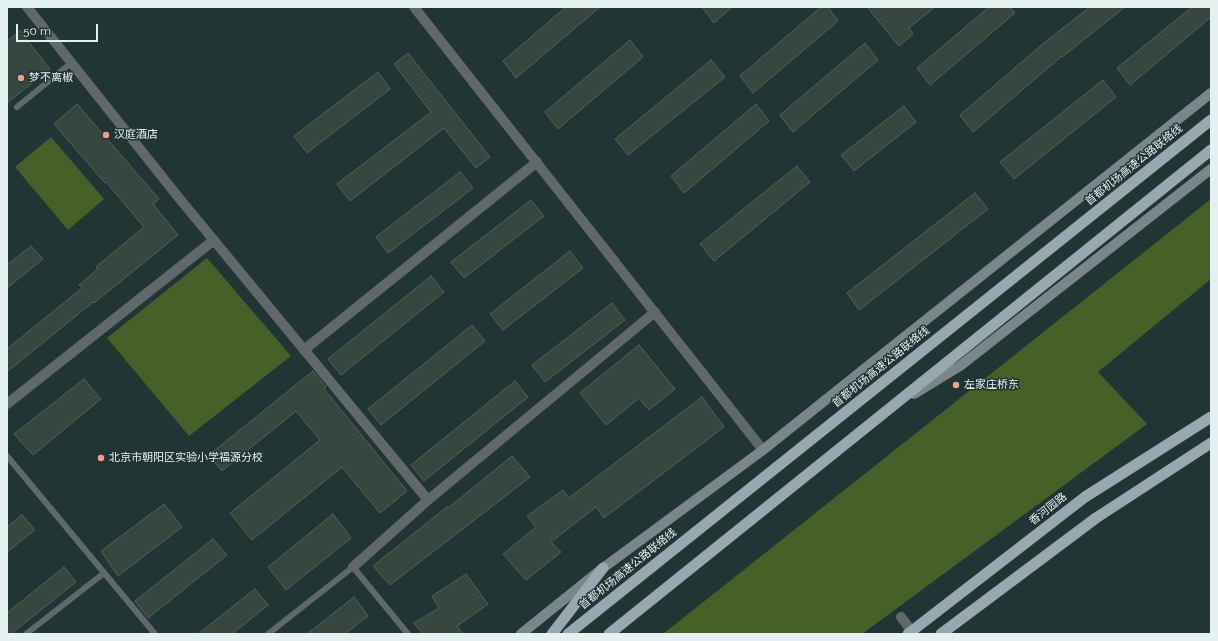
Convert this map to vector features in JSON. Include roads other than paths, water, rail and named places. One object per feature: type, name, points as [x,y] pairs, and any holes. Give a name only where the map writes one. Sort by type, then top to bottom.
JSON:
[{"type":"highway","name":"首都机场高速公路联络线","points":[[568,634],[1211,120]]},
{"type":"highway","points":[[609,634],[1207,153]]},
{"type":"highway","name":"香河园路","points":[[912,633],[1085,497],[1211,417]]},
{"type":"highway","points":[[941,634],[1096,518],[1211,444]]},
{"type":"highway","points":[[552,634],[603,568]]},
{"type":"main road","points":[[521,634],[603,568],[763,450],[1211,93]]},
{"type":"main road","points":[[874,420],[960,366],[1211,169]]},
{"type":"street","points":[[26,7],[214,240],[428,500]]},
{"type":"street","points":[[414,7],[763,450]]},
{"type":"street","points":[[304,350],[537,162]]},
{"type":"street","points":[[7,404],[214,240]]},
{"type":"street","points":[[353,567],[428,500],[655,312]]},
{"type":"street","points":[[901,617],[912,633]]},
{"type":"lane","points":[[17,107],[72,63]]},
{"type":"lane","points":[[7,456],[155,634]]},
{"type":"lane","points":[[268,634],[353,567],[408,634]]},
{"type":"lane","points":[[26,634],[104,573]]},
{"type":"place","name":"梦不离椒","points":[[21,78]]},
{"type":"place","name":"汉庭酒店","points":[[106,135]]},
{"type":"place","name":"左家庄桥东","points":[[956,385]]},
{"type":"place","name":"北京市朝阳区实验小学福源分校","points":[[101,458]]}]
